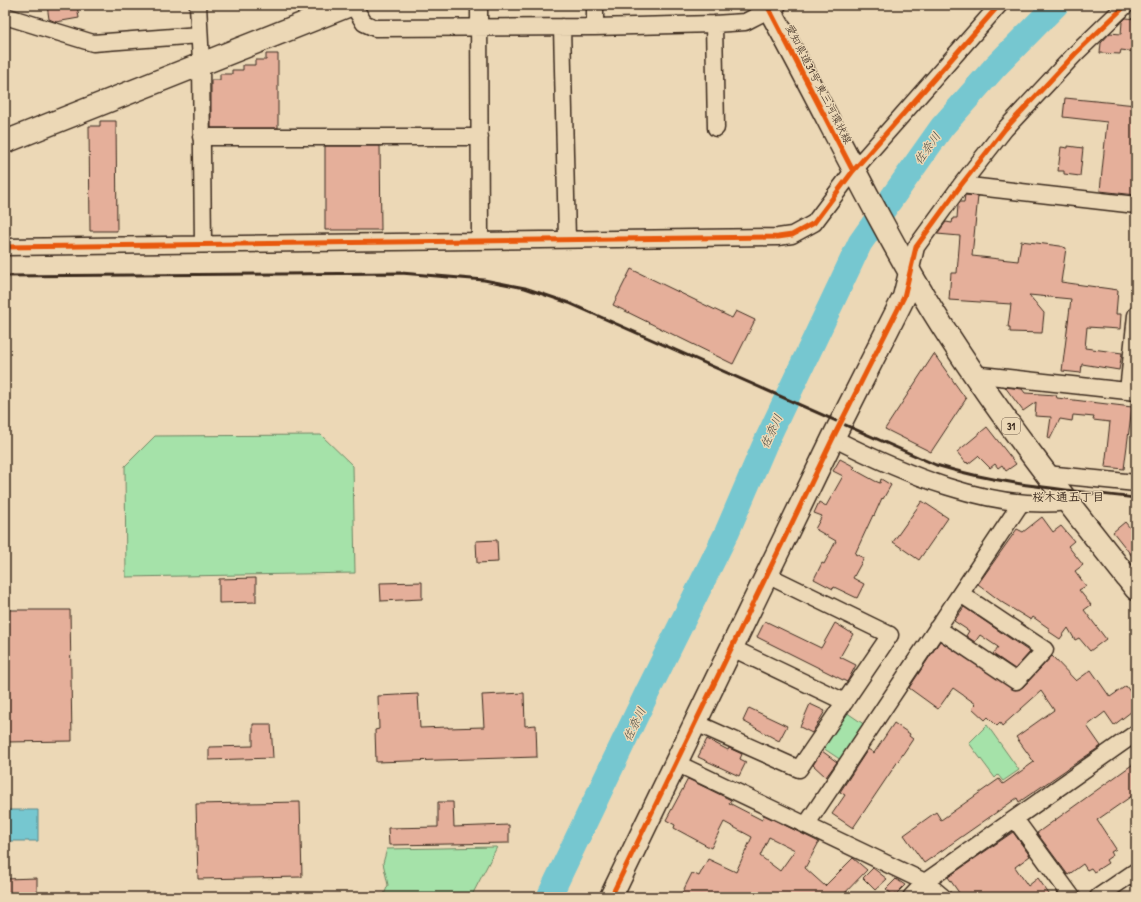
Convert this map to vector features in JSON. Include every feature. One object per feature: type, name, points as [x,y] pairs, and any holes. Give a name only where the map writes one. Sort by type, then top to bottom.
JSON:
[{"type":"street","points":[[198,5],[201,63],[203,243]]},
{"type":"street","points":[[5,142],[350,5]]},
{"type":"street","points":[[353,5],[364,23],[375,28],[595,27],[714,24],[745,22],[772,7]]},
{"type":"street","points":[[480,5],[480,241]]},
{"type":"street","points":[[595,5],[595,27]]},
{"type":"street","points":[[5,247],[203,243],[778,237],[792,234],[814,223],[853,172],[998,5]]},
{"type":"street","points":[[611,897],[766,575],[904,297],[916,248],[961,185],[1005,129],[1075,54],[1126,5]]},
{"type":"street","name":"愛知県道31号 東三河環状線","points":[[772,7],[853,172],[900,252],[910,273],[972,374],[1067,502],[1136,589]]},
{"type":"street","points":[[11,13],[93,43],[199,34]]},
{"type":"street","points":[[714,24],[716,128]]},
{"type":"street","points":[[562,27],[567,239]]},
{"type":"street","points":[[201,137],[480,137]]},
{"type":"street","points":[[961,185],[1136,205]]},
{"type":"street","points":[[972,374],[1132,392],[1136,315]]},
{"type":"street","points":[[833,438],[932,482],[1021,503],[1051,504],[1067,502]]},
{"type":"street","points":[[1046,474],[1136,483]]},
{"type":"street","points":[[806,825],[1021,503]]},
{"type":"street","points":[[696,723],[799,769],[890,635],[766,575]]},
{"type":"street","points":[[937,628],[1016,681],[1045,650],[961,594]]},
{"type":"street","points":[[732,648],[845,702]]},
{"type":"street","points":[[911,897],[925,882],[1136,733]]},
{"type":"street","points":[[676,763],[925,882],[943,897]]},
{"type":"street","points":[[1015,819],[1072,897]]},
{"type":"street","points":[[1098,897],[1136,870]]},
{"type":"green space","points":[[321,435],[353,466],[355,573],[126,577],[125,466],[155,436]]},
{"type":"green space","points":[[846,712],[865,725],[841,760],[823,748]]},
{"type":"green space","points":[[987,725],[1019,770],[1003,781],[998,775],[995,778],[969,743]]},
{"type":"green space","points":[[497,847],[471,897],[383,897],[388,885],[383,863],[387,849]]},
{"type":"water","points":[[5,810],[38,810],[38,841],[5,841]]},
{"type":"building","points":[[47,5],[77,5],[79,18],[56,22],[49,19]]},
{"type":"building","points":[[1126,18],[1136,19],[1136,52],[1121,50],[1120,54],[1100,53],[1101,43],[1110,33],[1121,34],[1122,22]]},
{"type":"building","points":[[266,54],[278,54],[278,128],[211,128],[211,80],[220,80],[220,74],[232,74],[232,70],[243,70],[243,65],[255,65],[255,60],[266,60]]},
{"type":"building","points":[[1065,98],[1136,105],[1136,195],[1100,191],[1107,122],[1063,117]]},
{"type":"building","points":[[100,121],[116,121],[117,231],[90,231],[89,126],[100,126]]},
{"type":"building","points":[[325,146],[380,146],[381,230],[325,230]]},
{"type":"building","points":[[1068,146],[1083,148],[1080,176],[1064,174],[1064,171],[1058,171],[1061,147],[1068,148]]},
{"type":"building","points":[[965,195],[978,196],[972,256],[1018,261],[1021,241],[1060,246],[1066,248],[1061,282],[1118,290],[1116,314],[1121,314],[1120,329],[1087,327],[1085,348],[1122,353],[1119,370],[1082,364],[1081,373],[1062,371],[1071,299],[1029,295],[1044,313],[1042,333],[1010,332],[1010,327],[1008,327],[1011,304],[949,300],[951,273],[957,273],[960,236],[937,234],[946,222],[952,223],[953,218],[957,218],[958,205],[961,202],[964,202]]},
{"type":"building","points":[[631,269],[732,318],[736,311],[755,320],[733,364],[613,305]]},
{"type":"building","points":[[934,354],[966,399],[931,452],[885,429]]},
{"type":"building","points":[[1005,387],[1022,389],[1025,393],[1056,395],[1057,398],[1132,407],[1124,469],[1105,467],[1110,422],[1093,420],[1094,417],[1073,415],[1072,421],[1060,419],[1050,439],[1048,438],[1051,417],[1035,416],[1036,402],[1023,411]]},
{"type":"building","points":[[987,427],[1016,464],[1006,471],[1002,465],[998,468],[995,464],[990,468],[978,456],[968,464],[957,452]]},
{"type":"building","points":[[840,459],[855,467],[853,469],[875,481],[880,483],[881,479],[891,485],[883,499],[882,498],[874,516],[873,515],[855,554],[864,558],[853,578],[864,584],[857,598],[834,587],[833,589],[814,579],[836,541],[815,529],[822,516],[814,513],[819,502],[826,506],[843,476],[833,471]]},
{"type":"building","points":[[922,501],[948,518],[919,560],[893,542]]},
{"type":"building","points":[[1042,517],[1053,532],[1061,526],[1074,541],[1068,546],[1083,565],[1075,571],[1086,586],[1079,590],[1091,605],[1084,610],[1106,639],[1090,651],[1079,638],[1075,640],[1068,628],[1060,639],[1048,631],[1050,629],[1033,617],[1031,620],[1003,603],[978,584],[1017,529],[1023,532]]},
{"type":"building","points":[[1125,522],[1130,528],[1136,523],[1136,561],[1113,532]]},
{"type":"building","points":[[497,540],[498,562],[477,563],[476,541]]},
{"type":"building","points":[[256,578],[256,602],[219,603],[219,579]]},
{"type":"building","points":[[422,582],[422,599],[381,601],[380,583]]},
{"type":"building","points":[[964,607],[1030,652],[1015,669],[993,654],[998,647],[980,635],[975,642],[966,636],[969,631],[954,621]]},
{"type":"building","points":[[5,610],[70,610],[72,741],[5,742]]},
{"type":"building","points":[[765,621],[821,648],[835,623],[853,634],[840,657],[856,665],[847,682],[757,637]]},
{"type":"building","points":[[940,641],[1015,690],[1023,687],[1052,656],[1076,681],[1091,670],[1110,697],[1126,686],[1136,700],[1136,708],[1114,725],[1105,712],[1087,726],[1101,746],[1019,802],[1017,798],[924,863],[904,835],[936,812],[941,820],[999,779],[1003,784],[1034,762],[1016,737],[1054,710],[1041,691],[1002,726],[1000,723],[997,726],[988,717],[985,720],[972,708],[976,704],[953,688],[938,709],[909,688]]},
{"type":"building","points":[[524,693],[525,726],[536,725],[537,757],[376,762],[375,730],[379,729],[378,696],[418,694],[420,728],[448,728],[484,727],[482,695]]},
{"type":"building","points":[[810,704],[825,711],[812,733],[800,727]]},
{"type":"building","points":[[749,708],[787,726],[779,741],[743,721]]},
{"type":"building","points":[[894,723],[910,734],[909,736],[913,739],[853,828],[832,814],[845,795],[840,792],[868,749],[874,753]]},
{"type":"building","points":[[253,724],[271,724],[273,758],[209,760],[209,747],[253,746]]},
{"type":"building","points":[[707,739],[728,750],[729,748],[742,754],[740,759],[746,762],[739,776],[698,757]]},
{"type":"building","points":[[822,751],[837,762],[826,777],[813,765]]},
{"type":"building","points":[[1136,762],[1136,793],[1097,820],[1116,849],[1111,852],[1113,855],[1106,860],[1108,863],[1094,872],[1091,868],[1087,870],[1083,864],[1068,875],[1037,833]]},
{"type":"building","points":[[688,779],[731,800],[729,803],[762,820],[764,815],[819,842],[805,868],[825,886],[853,858],[867,870],[841,897],[680,897],[692,873],[699,876],[708,859],[736,872],[752,837],[724,822],[711,848],[674,828],[675,825],[666,820]],"holes":[[[769,837],[795,850],[780,871],[760,856]]]},
{"type":"building","points":[[300,802],[302,877],[198,879],[196,804]]},
{"type":"building","points":[[438,802],[453,802],[454,827],[509,825],[509,843],[389,845],[388,828],[438,827]]},
{"type":"building","points":[[1013,832],[1030,856],[1015,867],[1028,886],[1038,878],[1051,897],[962,897],[948,877]]},
{"type":"building","points":[[873,868],[887,879],[875,890],[863,878]]},
{"type":"building","points":[[37,878],[37,897],[5,897],[5,879]]},
{"type":"building","points":[[896,879],[905,885],[894,896],[886,889]]},
{"type":"waterway","name":"佐奈川","points":[[549,897],[646,695],[727,532],[764,446],[860,243],[942,127],[995,67],[1056,5]]},
{"type":"railway","points":[[5,276],[401,273],[484,280],[525,288],[569,303],[936,465],[961,472],[1010,482],[1136,498]]},
{"type":"cycle path","points":[[767,5],[853,171]]},
{"type":"cycle path","points":[[5,247],[778,237],[792,235],[814,223],[853,171],[999,5]]},
{"type":"cycle path","points":[[611,897],[833,438],[904,297],[916,247],[961,185],[1005,129],[1075,54],[1126,5]]},
{"type":"district","name":"桜木通五丁目","points":[[1068,496]]}]
